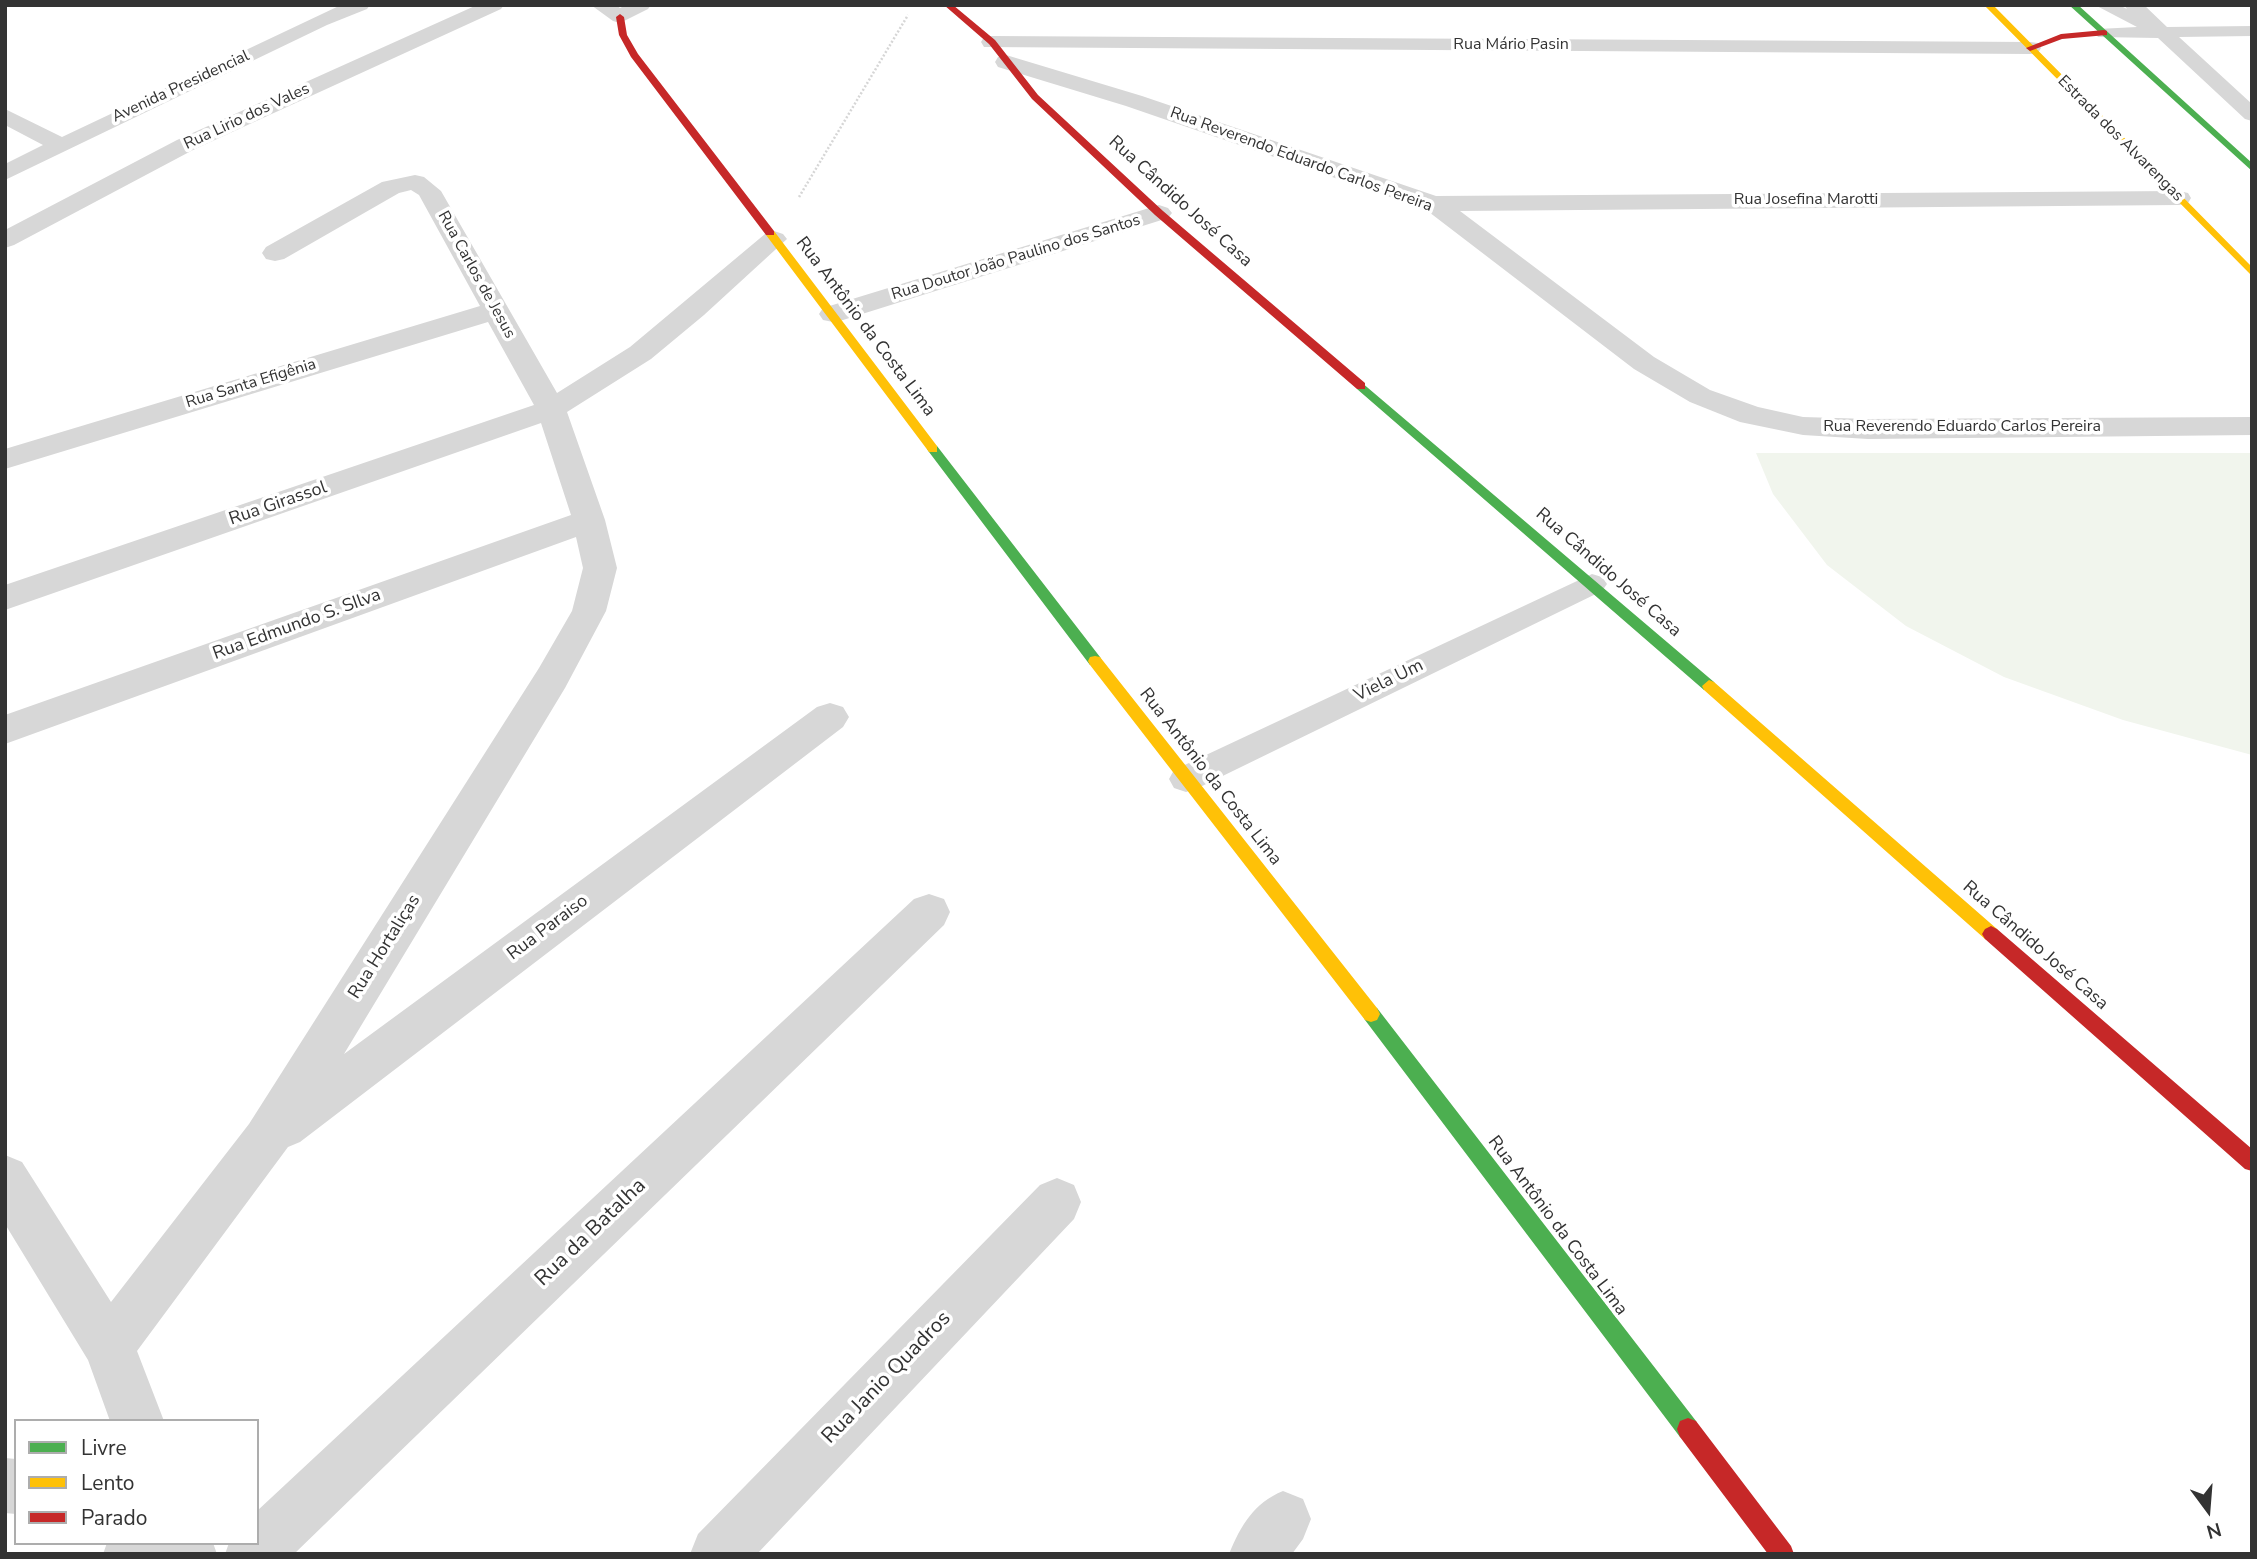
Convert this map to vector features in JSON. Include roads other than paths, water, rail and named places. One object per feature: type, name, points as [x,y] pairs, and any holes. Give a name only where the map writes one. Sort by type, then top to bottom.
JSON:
[{"type":"street","name":"Avenida Presidencial","points":[[5,173],[320,21],[360,5]]},
{"type":"street","name":"Rua Lirio dos Vales","points":[[5,240],[186,145],[494,5]]},
{"type":"street","points":[[601,5],[620,17],[641,5]]},
{"type":"street","name":"Rua Cândido José Casa","points":[[948,5],[999,52],[1035,97],[1159,213],[1592,583],[2252,1162]]},
{"type":"street","name":"Estrada dos Alvarengas","points":[[1988,5],[2252,273]]},
{"type":"street","points":[[2073,5],[2252,168]]},
{"type":"street","points":[[290,9],[320,21]]},
{"type":"street","name":"Rua Antônio da Costa Lima","points":[[620,17],[623,35],[634,55],[834,314],[1000,539],[1372,1016],[1783,1554]]},
{"type":"street","points":[[2030,48],[2061,37],[2104,33]]},
{"type":"street","name":"Rua Mário Pasin","points":[[999,52],[2030,48]]},
{"type":"street","name":"Rua Reverendo Eduardo Carlos Pereira","points":[[999,52],[1434,204],[1644,363],[1700,396],[1751,415],[1803,426],[1868,429],[2252,426]]},
{"type":"street","points":[[5,116],[60,145]]},
{"type":"street","name":"Rua Carlos de Jesus","points":[[275,253],[391,187],[415,182],[429,191],[551,409],[589,520]]},
{"type":"street","name":"Rua Josefina Marotti","points":[[1434,204],[2179,198]]},
{"type":"street","name":"Rua Doutor João Paulino dos Santos","points":[[834,314],[1159,213]]},
{"type":"street","name":"Rua Girassol","points":[[5,598],[551,409],[624,368],[774,239]]},
{"type":"street","name":"Rua Santa Efigênia","points":[[5,459],[497,310]]},
{"type":"street","name":"Rua Edmundo S. SIlva","points":[[5,730],[589,520]]},
{"type":"street","name":"Rua Hortaliças","points":[[109,1346],[266,1140],[545,688],[589,611],[600,568],[589,520]]},
{"type":"street","name":"Rua Paraiso","points":[[266,1140],[830,717]]},
{"type":"street","name":"Rua da Batalha","points":[[253,1554],[929,912]]},
{"type":"street","points":[[5,1179],[109,1346],[136,1419]]},
{"type":"street","name":"Rua Janio Quadros","points":[[718,1554],[1057,1202]]},
{"type":"lane","points":[[2105,5],[2141,20],[2162,34]]},
{"type":"lane","points":[[2133,5],[2252,115]]},
{"type":"lane","points":[[2104,33],[2252,31]]},
{"type":"lane","name":"Viela Um","points":[[1186,779],[1592,583]]}]
